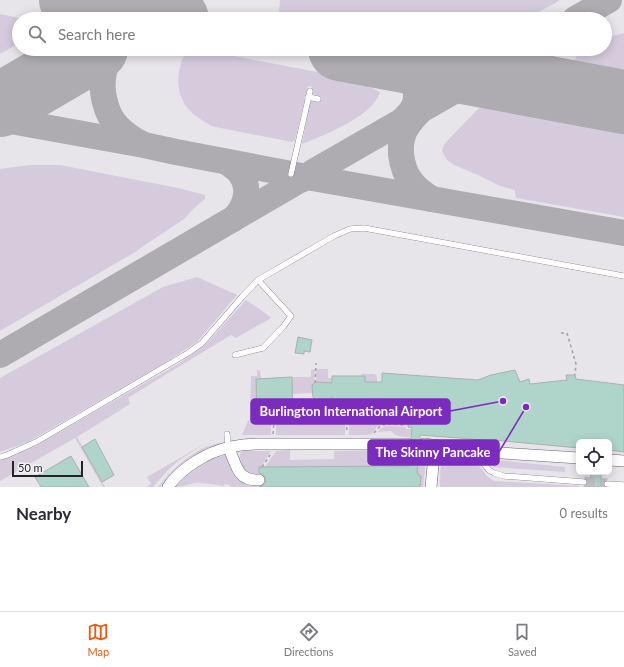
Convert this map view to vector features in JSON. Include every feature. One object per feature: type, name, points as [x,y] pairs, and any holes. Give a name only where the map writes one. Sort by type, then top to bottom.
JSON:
[{"type":"street","points":[[168,487],[186,468],[201,458],[228,447],[243,444],[406,444]]},
{"type":"street","points":[[424,444],[473,450],[576,458]]},
{"type":"street","points":[[431,487],[435,445]]},
{"type":"street","points":[[228,447],[240,474],[245,479],[253,481],[259,480]]},
{"type":"street","points":[[612,460],[624,461]]},
{"type":"lane","points":[[291,174],[309,94],[318,99]]},
{"type":"lane","points":[[0,456],[7,455],[36,442],[188,353],[202,343],[242,296],[258,280],[334,236],[350,229],[364,228],[624,276]]},
{"type":"lane","points":[[235,355],[263,348],[291,316],[258,280]]},
{"type":"lane","points":[[227,434],[228,447]]},
{"type":"lane","points":[[473,450],[489,470],[504,476],[584,482]]},
{"type":"lane","points":[[607,484],[624,485]]},
{"type":"path","points":[[561,333],[567,332],[576,364],[575,375]]},
{"type":"path","points":[[315,383],[316,363]]},
{"type":"path","points":[[330,399],[331,419],[347,419],[367,418],[367,399]]},
{"type":"path","points":[[346,415],[347,430]]},
{"type":"path","points":[[274,422],[274,431]]},
{"type":"shaded area","points":[[280,0],[559,0],[539,12],[279,12]]},
{"type":"shaded area","points":[[0,14],[12,16],[12,47],[0,54]]},
{"type":"shaded area","points":[[624,33],[624,78],[601,73],[575,60],[577,56],[612,56],[612,36]]},
{"type":"shaded area","points":[[184,56],[234,56],[354,79],[380,92],[376,101],[358,117],[335,130],[302,144],[310,100],[320,101],[321,97],[313,94],[312,87],[308,86],[295,140],[292,142],[211,126],[193,114],[185,105],[180,94],[178,83],[182,60]]},
{"type":"shaded area","points":[[479,108],[514,109],[624,128],[624,217],[516,198],[515,190],[500,186],[454,165],[447,160],[442,149],[446,142]]},
{"type":"shaded area","points":[[30,165],[60,165],[178,188],[205,195],[205,199],[184,219],[135,252],[0,331],[0,169]]},
{"type":"shaded area","points":[[197,277],[237,295],[197,342],[163,364],[28,442],[0,452],[0,378],[163,287]]},
{"type":"shaded area","points":[[246,300],[271,318],[236,338],[231,335],[152,383],[128,398],[130,404],[77,437],[105,487],[103,487],[75,438],[0,481],[0,460],[35,446],[178,364],[205,345]]},
{"type":"shaded area","points":[[315,369],[312,393],[292,394],[292,377],[311,377],[311,370]]},
{"type":"shaded area","points":[[316,369],[328,369],[328,378],[332,378],[332,393],[323,383],[316,382]]},
{"type":"shaded area","points":[[257,370],[260,370],[261,378],[256,379],[257,422],[271,422],[271,435],[242,435],[248,421],[250,420],[251,376],[257,376]]},
{"type":"shaded area","points":[[361,374],[374,374],[377,377],[378,419],[403,420],[403,424],[384,423],[378,425],[372,434],[349,435],[349,421],[368,420],[369,382],[365,382],[365,376],[361,376]]},
{"type":"shaded area","points":[[315,399],[321,406],[328,399],[329,420],[345,420],[345,435],[276,435],[276,422],[293,421],[293,400]]},
{"type":"shaded area","points":[[385,426],[415,429],[414,437],[399,436],[391,431],[378,432]]},
{"type":"shaded area","points":[[221,442],[203,450],[187,460],[166,479],[160,487],[158,487],[173,470],[190,456],[203,448]]},
{"type":"shaded area","points":[[206,443],[178,461],[153,487],[146,487],[151,484],[147,477]]},
{"type":"shaded area","points":[[290,450],[290,460],[334,459],[334,451],[401,450],[401,452],[416,453],[416,450],[426,450],[427,453],[423,487],[420,487],[419,474],[414,473],[404,466],[265,467],[276,451]]},
{"type":"shaded area","points":[[243,451],[271,451],[261,467],[259,467],[259,476],[245,472],[240,458],[240,453]]},
{"type":"shaded area","points":[[456,454],[475,462],[487,476],[495,481],[580,487],[440,487],[441,465],[446,457]]},
{"type":"shaded area","points":[[224,455],[229,458],[238,479],[252,486],[259,487],[230,487],[230,485],[225,484],[224,486],[206,483],[193,483],[176,487],[186,476],[197,468]]},
{"type":"shaded area","points":[[487,459],[565,467],[565,472],[494,467],[487,461]]},
{"type":"building","points":[[298,337],[312,340],[310,352],[304,351],[304,354],[295,353]]},
{"type":"building","points":[[515,370],[520,382],[529,379],[530,384],[567,380],[566,375],[575,375],[576,379],[624,385],[624,452],[612,450],[612,439],[576,439],[576,448],[420,435],[420,439],[417,444],[419,449],[417,474],[421,476],[420,487],[259,487],[265,484],[266,480],[263,474],[259,473],[259,467],[409,466],[411,450],[414,444],[411,439],[412,428],[408,427],[409,418],[382,417],[382,399],[366,399],[366,415],[332,416],[332,396],[321,406],[313,397],[312,385],[316,382],[332,383],[332,376],[365,376],[365,382],[382,382],[382,373],[478,380],[491,375]]},
{"type":"building","points":[[292,377],[293,422],[257,423],[256,379]]},
{"type":"building","points":[[95,439],[114,475],[102,482],[82,447]]},
{"type":"building","points":[[71,456],[89,487],[41,487],[35,477]]},
{"type":"building","points":[[591,475],[601,475],[601,487],[590,487]]},
{"type":"taxiway","points":[[588,12],[609,0]]},
{"type":"taxiway","points":[[109,56],[105,66],[103,79],[103,93],[107,108],[118,127],[140,143]]},
{"type":"taxiway","points":[[380,56],[405,69],[411,76],[415,86],[416,96],[414,106],[403,120]]},
{"type":"taxiway","points":[[473,74],[489,71],[515,56]]},
{"type":"taxiway","points":[[541,56],[542,68],[546,77],[560,90]]},
{"type":"taxiway","points":[[0,355],[489,71]]},
{"type":"taxiway","points":[[419,112],[404,132],[401,147],[402,162],[404,169],[412,183],[420,191],[432,199]]},
{"type":"taxiway","points":[[0,119],[307,177],[624,233]]},
{"type":"taxiway","points":[[227,162],[236,169],[243,178],[246,191],[246,197],[241,210],[232,220]]},
{"type":"runway","points":[[71,0],[138,12]]},
{"type":"runway","points":[[0,105],[84,56]]},
{"type":"runway","points":[[378,56],[624,102]]},
{"type":"tunnel","points":[[407,444],[424,444]]},
{"type":"tunnel","points":[[584,482],[607,484]]},
{"type":"place","name":"Burlington International Airport","points":[[503,401]]},
{"type":"place","name":"The Skinny Pancake","points":[[526,407]]}]
